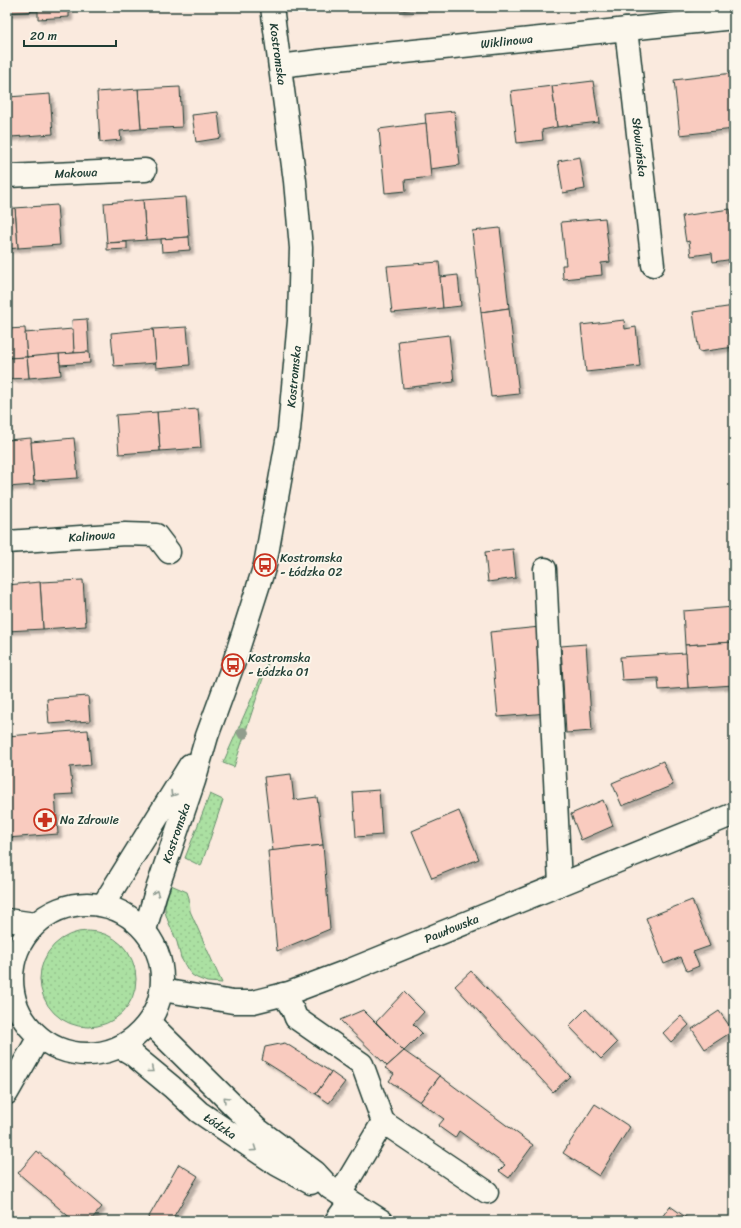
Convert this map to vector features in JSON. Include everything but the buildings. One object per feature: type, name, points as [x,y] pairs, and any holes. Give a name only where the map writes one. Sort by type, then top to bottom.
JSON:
[{"type":"street","name":"Kostromska","points":[[145,930],[207,736],[233,665],[265,565],[289,430],[298,321],[301,248],[295,181],[272,7]]},
{"type":"street","name":"Wiklinowa","points":[[280,66],[734,18]]},
{"type":"street","name":"Słowiańska","points":[[626,30],[654,265]]},
{"type":"street","name":"Makowa","points":[[7,176],[145,170]]},
{"type":"street","name":"Kalinowa","points":[[7,542],[125,534],[156,535],[169,552]]},
{"type":"street","points":[[545,569],[560,884]]},
{"type":"street","name":"Kostromska","points":[[103,905],[207,736]]},
{"type":"street","name":"Pawłowska","points":[[162,990],[233,1002],[253,1002],[283,994],[358,967],[734,814]]},
{"type":"street","points":[[74,905],[103,905],[119,910],[133,919],[145,930],[158,952],[161,965],[162,990],[155,1012],[149,1022],[130,1042],[107,1051],[89,1054],[71,1052],[54,1047],[39,1036],[25,1021],[15,1002],[9,972],[23,939],[35,924],[46,915],[74,905]]},
{"type":"street","points":[[7,920],[35,924]]},
{"type":"street","points":[[283,994],[296,1018],[362,1064],[384,1122],[487,1192]]},
{"type":"street","name":"Łódzka","points":[[149,1022],[256,1128],[315,1172],[340,1194],[382,1221]]},
{"type":"street","points":[[7,1093],[39,1036]]},
{"type":"street","name":"Łódzka","points":[[120,1047],[132,1054],[172,1087],[199,1112],[276,1164],[309,1182],[340,1194]]},
{"type":"street","points":[[336,1221],[340,1194],[384,1122]]},
{"type":"green space","points":[[270,657],[234,767],[223,763]]},
{"type":"green space","points":[[210,794],[223,800],[201,866],[185,858]]},
{"type":"green space","points":[[171,885],[187,892],[190,911],[222,983],[207,982],[192,975],[181,958],[177,942],[165,912],[165,904]]},
{"type":"green space","points":[[88,931],[106,935],[122,945],[132,961],[136,979],[132,997],[122,1013],[106,1023],[88,1027],[70,1023],[54,1013],[44,997],[40,979],[44,961],[54,945],[70,935]]},
{"type":"place","name":"Kostromska - Łódzka 02","points":[[265,565]]},
{"type":"place","name":"Kostromska - Łódzka 01","points":[[233,665]]},
{"type":"place","name":"Na Zdrowie","points":[[45,820]]}]
